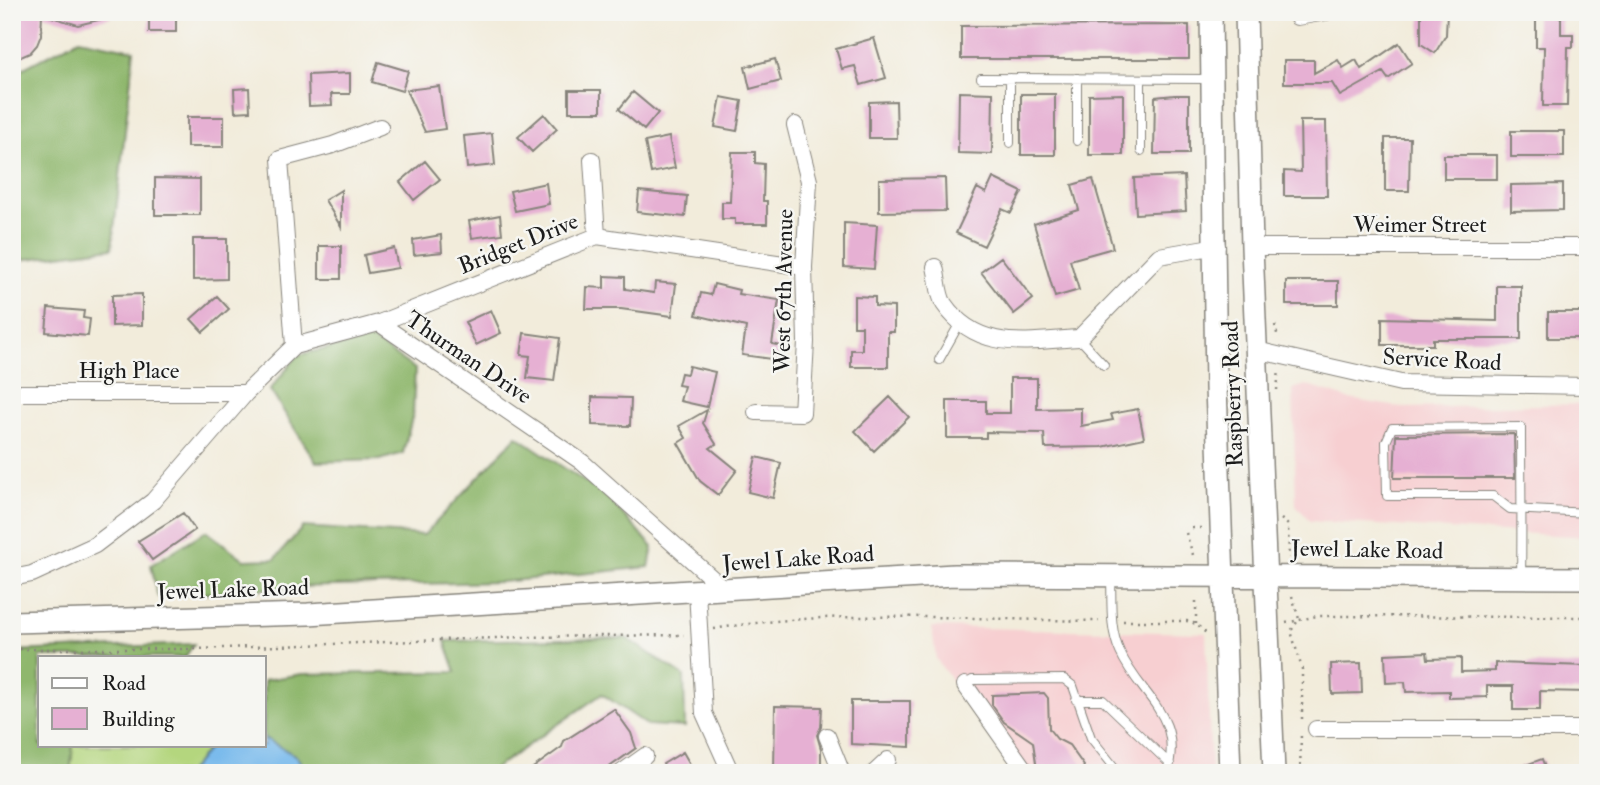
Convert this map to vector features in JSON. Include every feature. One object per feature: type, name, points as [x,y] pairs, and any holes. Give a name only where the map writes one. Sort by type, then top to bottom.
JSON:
[{"type":"main road","name":"Raspberry Road","points":[[1211,12],[1222,577],[1230,773]]},
{"type":"main road","name":"Raspberry Road","points":[[1246,12],[1252,247],[1274,773]]},
{"type":"main road","name":"Jewel Lake Road","points":[[12,622],[308,614],[954,575],[1222,577],[1289,574],[1588,578]]},
{"type":"street","points":[[1297,17],[1326,12]]},
{"type":"street","name":"West 67th Avenue","points":[[756,412],[802,413],[806,342],[804,267],[809,181],[795,125]]},
{"type":"street","points":[[294,346],[280,159],[333,145],[380,128]]},
{"type":"street","points":[[592,160],[597,236]]},
{"type":"street","name":"Bridget Drive","points":[[379,323],[597,236],[804,267]]},
{"type":"street","points":[[935,267],[943,302],[961,321],[1000,343],[1079,338],[1159,256],[1217,246]]},
{"type":"street","name":"Weimer Street","points":[[1252,247],[1588,247]]},
{"type":"street","name":"Thurman Drive","points":[[12,578],[32,573],[94,545],[153,501],[246,393],[294,346],[379,323],[582,462],[724,589]]},
{"type":"street","name":"Service Road","points":[[1256,350],[1401,383],[1588,386]]},
{"type":"street","name":"High Place","points":[[12,393],[246,393]]},
{"type":"street","points":[[697,591],[704,713],[731,773]]},
{"type":"street","points":[[965,685],[1027,773]]},
{"type":"street","points":[[1316,729],[1588,729]]},
{"type":"street","points":[[827,736],[842,773]]},
{"type":"street","points":[[621,773],[645,755]]},
{"type":"street","points":[[874,773],[888,760]]},
{"type":"lane","points":[[981,78],[1212,79]]},
{"type":"lane","points":[[1010,78],[1010,143]]},
{"type":"lane","points":[[1077,78],[1077,141]]},
{"type":"lane","points":[[1141,79],[1141,151]]},
{"type":"lane","points":[[939,360],[961,321]]},
{"type":"lane","points":[[1079,338],[1104,365]]},
{"type":"lane","points":[[1521,578],[1521,509],[1521,428],[1392,428],[1386,442],[1387,496],[1493,496],[1510,509],[1521,509],[1588,513]]},
{"type":"lane","points":[[1111,576],[1112,621],[1120,651],[1168,723],[1169,768]]},
{"type":"lane","points":[[965,685],[972,680],[1064,679],[1073,686],[1091,738],[1119,773]]},
{"type":"lane","points":[[1076,700],[1103,700],[1169,768]]},
{"type":"path","points":[[1271,318],[1278,331],[1280,382],[1276,394]]},
{"type":"path","points":[[1279,511],[1288,525],[1288,586],[1299,619]]},
{"type":"path","points":[[1268,624],[1291,623],[1317,616],[1588,617]]},
{"type":"path","points":[[12,649],[194,649],[551,636],[653,638],[754,622],[843,618],[1187,621],[1202,628],[1224,627]]},
{"type":"path","points":[[1291,631],[1299,619]]},
{"type":"path","points":[[1291,623],[1301,669],[1300,773]]},
{"type":"shaded area","points":[[1306,385],[1349,399],[1404,408],[1588,404],[1588,537],[1310,521],[1296,505],[1293,389]]},
{"type":"shaded area","points":[[932,627],[1206,633],[1211,773],[1020,773],[936,659]]},
{"type":"green space","points":[[79,39],[134,50],[112,248],[12,261],[12,74]]},
{"type":"green space","points":[[371,339],[415,369],[413,414],[403,453],[380,460],[316,462],[270,390],[298,355]]},
{"type":"green space","points":[[517,436],[607,497],[653,547],[649,567],[501,582],[293,587],[158,597],[151,565],[206,531],[245,560],[275,559],[303,527],[424,535]]},
{"type":"green space","points":[[626,638],[684,676],[685,727],[647,725],[602,694],[488,773],[308,773],[296,756],[266,739],[266,680],[302,674],[456,672],[445,641]]},
{"type":"green space","points":[[194,644],[186,656],[38,656],[38,746],[73,746],[70,773],[12,773],[12,651]]},
{"type":"green space","points":[[73,746],[210,746],[188,773],[70,773]]},
{"type":"water","points":[[266,739],[296,756],[308,773],[188,773],[210,746],[266,746]]},
{"type":"building","points":[[12,12],[111,12],[111,17],[78,25],[42,14],[41,35],[37,45],[30,53],[12,61]]},
{"type":"building","points":[[149,12],[176,12],[176,32],[149,32]]},
{"type":"building","points":[[1421,12],[1447,12],[1446,35],[1435,53],[1421,44]]},
{"type":"building","points":[[1536,17],[1561,17],[1561,34],[1573,34],[1573,47],[1568,47],[1567,106],[1543,106],[1544,47],[1536,47]]},
{"type":"building","points":[[1189,25],[1189,59],[961,59],[961,26]]},
{"type":"building","points":[[874,38],[886,78],[861,85],[855,66],[842,69],[836,49]]},
{"type":"building","points":[[1399,43],[1412,63],[1388,79],[1383,72],[1340,96],[1332,83],[1284,83],[1284,60],[1314,60],[1314,73],[1338,60],[1343,68],[1356,60],[1361,69]]},
{"type":"building","points":[[775,59],[781,81],[750,89],[745,67]]},
{"type":"building","points":[[378,62],[408,71],[402,91],[372,82]]},
{"type":"building","points":[[350,73],[350,94],[331,94],[332,105],[309,106],[308,75]]},
{"type":"building","points":[[439,86],[445,129],[425,132],[406,90]]},
{"type":"building","points":[[249,88],[250,111],[235,112],[234,89]]},
{"type":"building","points":[[569,90],[601,90],[601,112],[569,112]]},
{"type":"building","points":[[633,92],[658,113],[644,130],[619,109]]},
{"type":"building","points":[[959,92],[993,93],[992,154],[958,153]]},
{"type":"building","points":[[1021,94],[1055,94],[1055,155],[1021,155]]},
{"type":"building","points":[[1123,94],[1123,155],[1089,155],[1089,95]]},
{"type":"building","points":[[1189,95],[1189,154],[1154,154],[1155,97]]},
{"type":"building","points":[[721,97],[742,101],[737,131],[715,127]]},
{"type":"building","points":[[896,101],[897,138],[869,138],[869,102]]},
{"type":"building","points":[[544,114],[557,129],[532,152],[518,137]]},
{"type":"building","points":[[187,117],[224,117],[224,147],[187,147]]},
{"type":"building","points":[[1300,121],[1326,121],[1327,196],[1284,196],[1284,171],[1301,172]]},
{"type":"building","points":[[1511,131],[1564,131],[1564,157],[1511,157]]},
{"type":"building","points":[[492,133],[495,165],[467,168],[464,136]]},
{"type":"building","points":[[669,137],[675,168],[651,173],[645,142]]},
{"type":"building","points":[[1385,138],[1410,138],[1409,191],[1385,191]]},
{"type":"building","points":[[732,152],[755,152],[755,163],[764,164],[763,201],[767,201],[767,224],[735,224],[735,219],[722,219],[722,202],[730,202]]},
{"type":"building","points":[[1444,155],[1497,155],[1497,179],[1444,179]]},
{"type":"building","points":[[425,161],[440,179],[414,200],[400,182]]},
{"type":"building","points":[[1184,176],[1186,211],[1136,214],[1134,178]]},
{"type":"building","points":[[155,178],[200,179],[200,215],[155,215]]},
{"type":"building","points":[[945,178],[946,211],[879,212],[879,179]]},
{"type":"building","points":[[993,178],[1022,192],[1011,213],[1002,209],[984,246],[956,233],[977,188],[986,193]]},
{"type":"building","points":[[1093,179],[1113,248],[1070,260],[1079,290],[1055,297],[1034,224],[1079,210],[1072,185]]},
{"type":"building","points":[[546,183],[549,204],[515,211],[510,191]]},
{"type":"building","points":[[1563,184],[1563,210],[1511,211],[1511,185]]},
{"type":"building","points":[[341,190],[341,227],[325,200]]},
{"type":"building","points":[[639,191],[687,196],[685,217],[637,212]]},
{"type":"building","points":[[500,215],[502,234],[472,238],[469,221]]},
{"type":"building","points":[[844,223],[877,225],[874,269],[844,267]]},
{"type":"building","points":[[441,235],[442,252],[414,255],[413,240]]},
{"type":"building","points":[[193,239],[227,239],[227,279],[193,280]]},
{"type":"building","points":[[319,246],[341,246],[341,279],[319,279]]},
{"type":"building","points":[[394,248],[398,268],[368,273],[364,255]]},
{"type":"building","points":[[1001,257],[1033,299],[1014,314],[981,272]]},
{"type":"building","points":[[604,276],[625,277],[625,289],[654,293],[655,282],[676,284],[672,316],[621,309],[586,309],[587,287],[604,288]]},
{"type":"building","points":[[1286,281],[1338,281],[1338,305],[1286,305]]},
{"type":"building","points":[[714,284],[739,290],[738,294],[779,300],[772,344],[781,346],[779,360],[742,355],[746,327],[696,315],[701,293],[711,295]]},
{"type":"building","points":[[1497,286],[1521,286],[1521,339],[1433,339],[1433,345],[1382,345],[1382,318],[1497,321]]},
{"type":"building","points":[[142,294],[142,325],[112,326],[112,295]]},
{"type":"building","points":[[217,296],[229,309],[203,332],[191,319]]},
{"type":"building","points":[[854,296],[875,297],[875,306],[894,307],[894,332],[888,332],[888,367],[851,367],[851,350],[862,350],[862,326],[854,326]]},
{"type":"building","points":[[48,308],[84,311],[83,318],[90,319],[88,336],[46,332]]},
{"type":"building","points":[[491,310],[501,333],[476,345],[465,322]]},
{"type":"building","points":[[1548,312],[1588,312],[1588,338],[1548,338]]},
{"type":"building","points":[[524,333],[560,338],[554,381],[527,378],[530,356],[521,355]]},
{"type":"building","points":[[689,366],[715,372],[707,407],[680,401],[684,386],[678,385],[681,373],[687,374]]},
{"type":"building","points":[[1010,378],[1037,378],[1037,409],[1081,408],[1081,426],[1113,420],[1111,414],[1138,409],[1144,438],[1102,447],[1045,448],[1044,433],[986,432],[986,438],[947,438],[947,401],[986,401],[986,413],[1010,413]]},
{"type":"building","points":[[592,397],[631,398],[630,426],[592,425]]},
{"type":"building","points":[[890,397],[909,417],[874,451],[855,431]]},
{"type":"building","points":[[707,410],[703,423],[716,444],[710,448],[737,470],[718,495],[700,481],[678,443],[686,438],[679,426]]},
{"type":"building","points":[[1514,434],[1515,478],[1394,478],[1396,435]]},
{"type":"building","points":[[756,457],[781,463],[773,498],[748,492]]},
{"type":"building","points":[[183,513],[195,530],[152,560],[138,541]]},
{"type":"building","points":[[1427,652],[1428,659],[1461,658],[1461,672],[1495,671],[1495,663],[1588,666],[1588,692],[1540,691],[1540,710],[1513,710],[1513,686],[1487,686],[1487,697],[1449,698],[1449,691],[1406,692],[1405,682],[1386,683],[1385,654]]},
{"type":"building","points":[[1361,663],[1362,693],[1332,694],[1331,664]]},
{"type":"building","points":[[1044,693],[1048,698],[1049,729],[1057,739],[1069,745],[1084,766],[1080,773],[1037,770],[1033,742],[1004,722],[992,705],[992,695]]},
{"type":"building","points":[[851,701],[910,701],[910,747],[851,744]]},
{"type":"building","points":[[775,706],[822,707],[821,727],[817,735],[821,749],[821,773],[774,773]]},
{"type":"building","points":[[614,709],[631,733],[636,748],[601,773],[526,773],[562,747],[564,741]]},
{"type":"building","points":[[683,752],[695,773],[668,773],[663,764]]},
{"type":"building","points":[[1542,759],[1547,773],[1509,773],[1509,771]]}]
